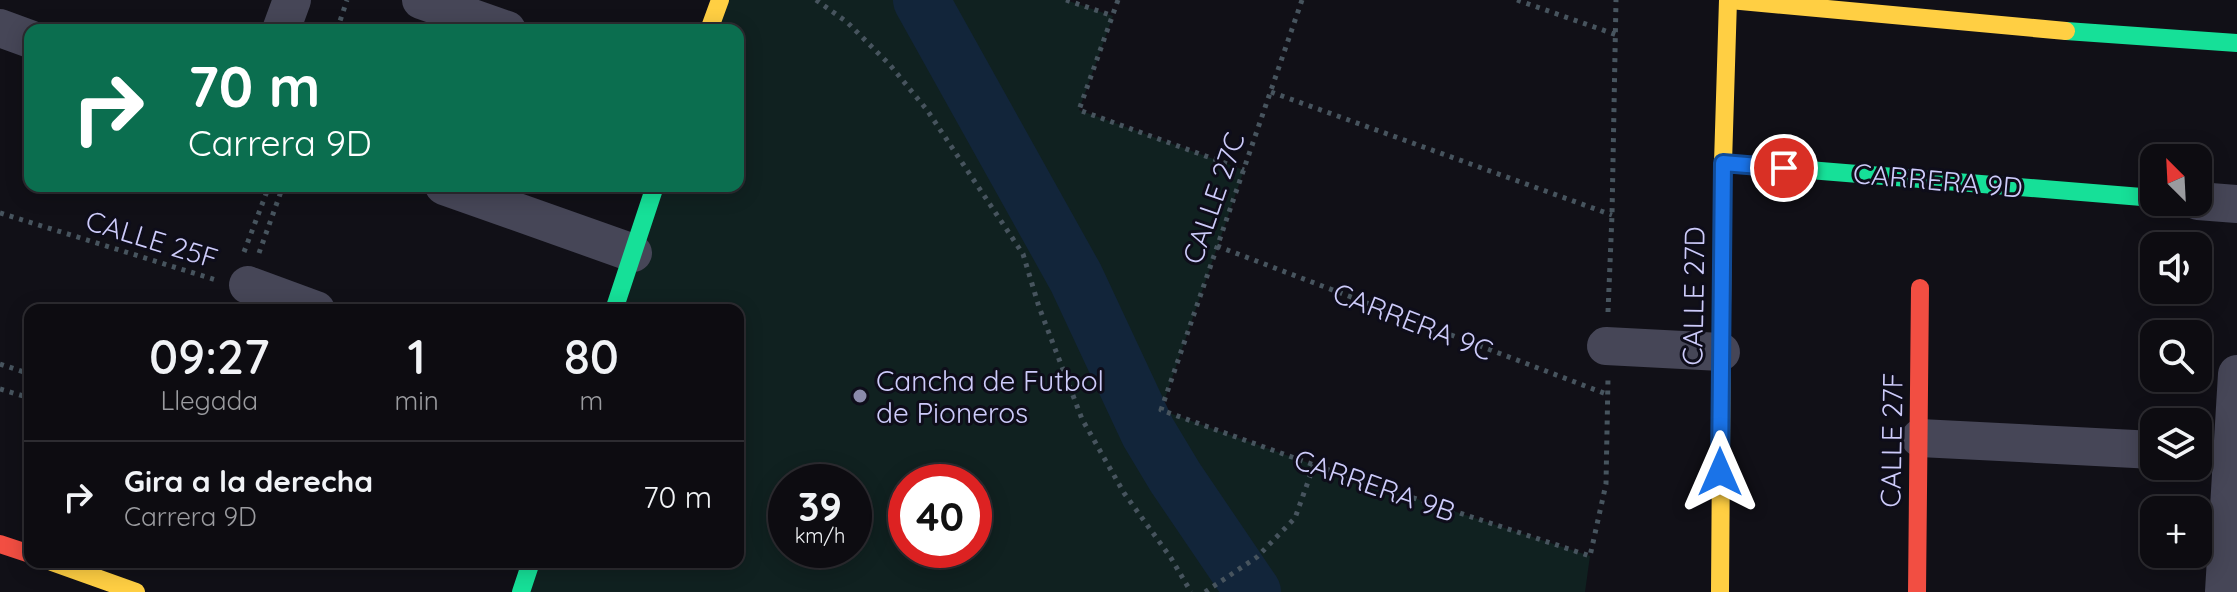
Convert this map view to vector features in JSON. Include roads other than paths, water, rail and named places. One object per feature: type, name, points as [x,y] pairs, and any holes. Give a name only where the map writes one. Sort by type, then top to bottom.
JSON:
[{"type":"street","points":[[283,24],[292,0]]},
{"type":"street","points":[[421,0],[490,24]]},
{"type":"street","points":[[711,24],[720,0]]},
{"type":"street","points":[[1729,0],[2034,29],[2237,43]]},
{"type":"street","name":"CALLE 27D","points":[[1720,592],[1723,163],[1729,0]]},
{"type":"street","points":[[0,28],[24,37]]},
{"type":"street","name":"CARRERA 9D","points":[[1723,163],[2140,197]]},
{"type":"street","points":[[461,192],[633,253]]},
{"type":"street","points":[[616,304],[653,192]]},
{"type":"street","points":[[2212,202],[2237,204]]},
{"type":"street","points":[[248,285],[300,304]]},
{"type":"street","name":"CALLE 27F","points":[[1917,592],[1920,288]]},
{"type":"street","points":[[1606,346],[1721,352]]},
{"type":"street","points":[[2224,592],[2215,453],[2237,374]]},
{"type":"street","points":[[1920,438],[2140,449]]},
{"type":"street","points":[[0,544],[24,552]]},
{"type":"street","points":[[69,568],[136,592]]},
{"type":"street","points":[[521,592],[529,568]]},
{"type":"waterway","points":[[921,0],[1076,278],[1148,432],[1253,592]]},
{"type":"place","name":"Cancha de Futbol de Pioneros","points":[[860,396]]}]
